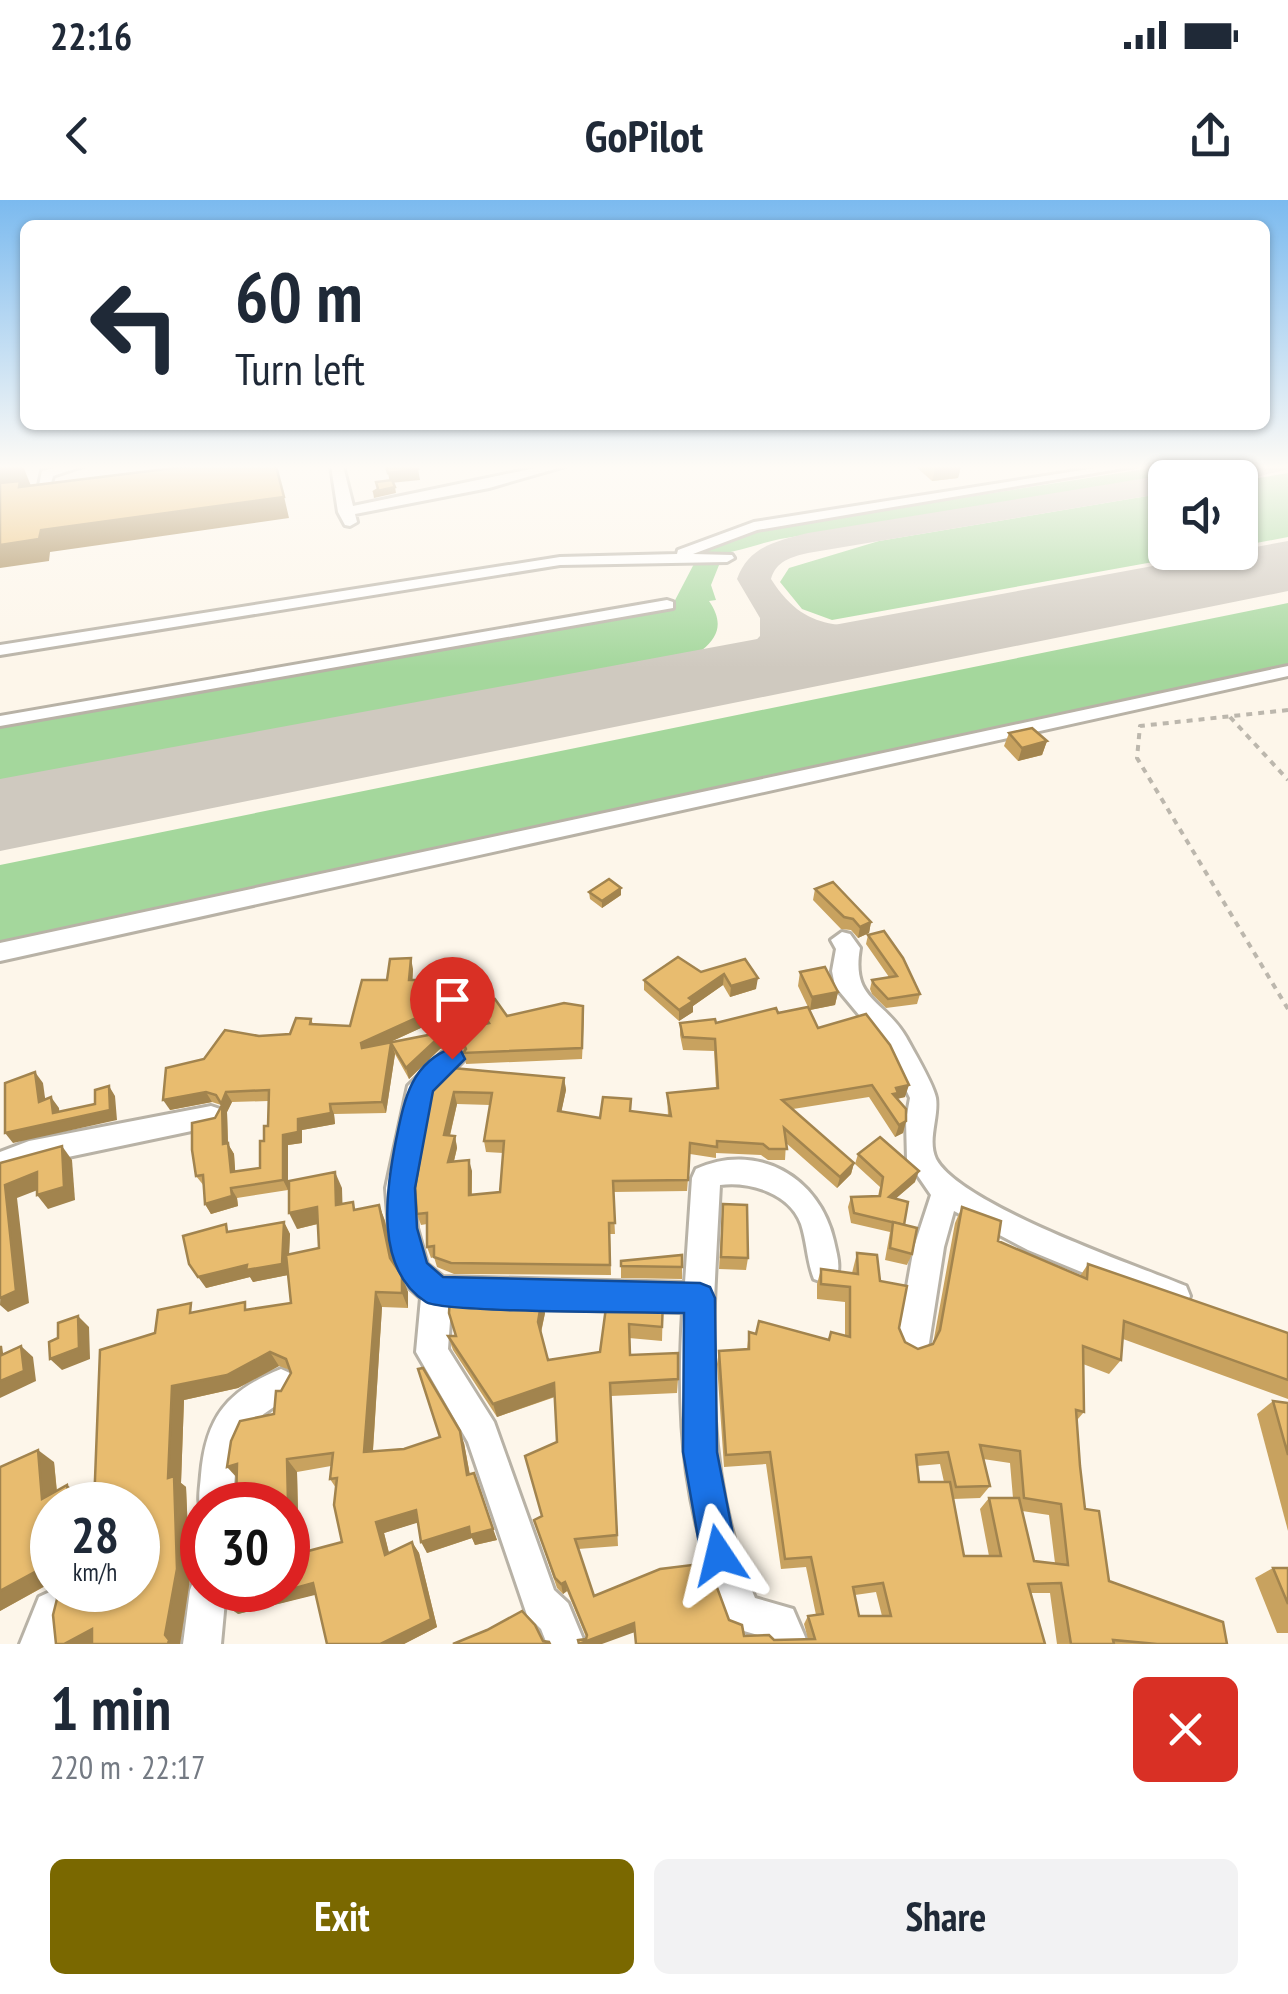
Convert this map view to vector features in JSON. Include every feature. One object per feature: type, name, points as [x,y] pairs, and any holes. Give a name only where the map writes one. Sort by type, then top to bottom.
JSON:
[{"type":"street","points":[[670,558],[730,533]]},
{"type":"street","points":[[0,650],[522,566],[727,558]]},
{"type":"street","points":[[0,721],[667,605]]},
{"type":"street","points":[[0,952],[1288,671]]},
{"type":"street","points":[[842,940],[848,948],[846,986],[895,1040],[923,1098],[919,1120],[921,1160],[946,1192],[1038,1240],[1204,1306]]},
{"type":"street","points":[[452,1059],[421,1086],[400,1188],[402,1228],[414,1272],[437,1292],[700,1298]]},
{"type":"street","points":[[0,1164],[29,1153],[210,1117]]},
{"type":"street","points":[[789,1644],[780,1622],[743,1614],[719,1555],[700,1452],[700,1298],[706,1178],[714,1173],[743,1172],[783,1186],[803,1201],[817,1230],[824,1270]]},
{"type":"street","points":[[913,1343],[929,1247],[946,1192]]},
{"type":"street","points":[[437,1292],[432,1352],[482,1434],[540,1602],[555,1616],[566,1644]]},
{"type":"street","points":[[218,1482],[229,1418],[254,1398],[281,1385]]},
{"type":"street","points":[[202,1644],[206,1612]]},
{"type":"path","points":[[1288,710],[1230,718],[1188,717],[1140,726],[1137,758],[1288,1009]]},
{"type":"path","points":[[1230,718],[1288,780]]},
{"type":"green space","points":[[745,533],[815,533],[704,555],[724,541]]},
{"type":"green space","points":[[924,533],[1148,533],[1148,563],[832,620],[802,609],[780,582],[789,568],[879,541]]},
{"type":"green space","points":[[1258,533],[1288,533],[1288,537],[1258,543]]},
{"type":"green space","points":[[696,560],[721,560],[711,585],[716,600],[709,601],[718,627],[702,650],[0,781],[0,722],[672,606]]},
{"type":"green space","points":[[1288,603],[1288,665],[0,949],[0,865]]},
{"type":"building","points":[[0,533],[40,533],[39,539],[0,545]]},
{"type":"building","points":[[1032,728],[1047,741],[1022,748],[1009,733]]},
{"type":"building","points":[[609,879],[621,888],[602,901],[589,892]]},
{"type":"building","points":[[833,882],[871,922],[860,927],[815,889]]},
{"type":"building","points":[[884,931],[903,958],[920,994],[888,999],[874,984],[872,980],[897,976],[868,935]]},
{"type":"building","points":[[678,957],[701,972],[745,959],[758,978],[731,986],[724,974],[689,998],[693,1001],[679,1010],[644,980]]},
{"type":"building","points":[[411,958],[409,980],[420,980],[417,1000],[472,974],[480,989],[361,1043],[362,1048],[489,1023],[479,1007],[495,999],[507,1016],[564,1003],[583,1006],[582,1048],[463,1053],[466,1049],[462,1039],[448,1035],[438,1038],[406,1068],[391,1043],[382,1102],[330,1104],[331,1113],[298,1119],[298,1132],[283,1135],[283,1180],[231,1188],[232,1196],[205,1204],[203,1175],[196,1176],[192,1123],[215,1118],[222,1105],[216,1095],[206,1092],[163,1100],[166,1068],[204,1059],[225,1030],[259,1036],[290,1034],[296,1018],[311,1019],[310,1024],[350,1026],[362,980],[387,980],[390,959]],"holes":[[[269,1090],[268,1126],[264,1126],[264,1141],[260,1141],[260,1168],[231,1172],[228,1143],[223,1144],[222,1102],[226,1092]]]},
{"type":"building","points":[[825,967],[838,992],[812,997],[800,972]]},
{"type":"building","points":[[808,1007],[818,1028],[866,1014],[890,1045],[909,1085],[896,1088],[898,1093],[893,1094],[906,1109],[906,1121],[899,1125],[872,1085],[782,1100],[854,1163],[840,1177],[784,1128],[787,1149],[717,1141],[717,1147],[690,1143],[688,1180],[613,1181],[615,1223],[609,1223],[610,1265],[451,1263],[434,1257],[434,1246],[427,1247],[427,1213],[417,1214],[415,1188],[433,1081],[453,1062],[453,1068],[564,1078],[558,1111],[600,1118],[603,1097],[631,1099],[630,1111],[671,1116],[667,1093],[718,1088],[715,1039],[683,1037],[680,1023],[715,1019],[716,1023],[776,1008],[778,1013]],"holes":[[[454,1092],[492,1093],[484,1141],[504,1141],[500,1192],[469,1195],[469,1160],[448,1162],[455,1136],[444,1135]]]},
{"type":"building","points":[[35,1072],[39,1102],[51,1097],[53,1113],[95,1104],[95,1090],[109,1086],[110,1110],[5,1133],[5,1083]]},
{"type":"building","points":[[880,1137],[919,1171],[889,1197],[908,1202],[904,1225],[854,1213],[851,1197],[880,1196],[883,1177],[858,1154]]},
{"type":"building","points":[[62,1146],[64,1187],[37,1195],[37,1172],[5,1185],[16,1291],[0,1298],[0,1163]]},
{"type":"building","points":[[335,1172],[336,1205],[353,1202],[354,1210],[379,1205],[390,1258],[402,1276],[402,1293],[376,1292],[364,1452],[404,1449],[440,1437],[418,1369],[423,1368],[460,1431],[467,1475],[474,1473],[493,1529],[470,1535],[469,1527],[421,1542],[416,1510],[376,1522],[385,1555],[412,1542],[431,1619],[380,1644],[327,1644],[313,1583],[310,1584],[310,1550],[342,1542],[334,1505],[337,1478],[330,1479],[333,1453],[287,1459],[288,1482],[237,1482],[237,1464],[227,1467],[231,1441],[240,1421],[274,1414],[276,1391],[281,1391],[291,1373],[286,1359],[270,1352],[227,1375],[172,1386],[168,1478],[174,1476],[177,1569],[165,1635],[168,1644],[92,1644],[92,1629],[64,1644],[56,1644],[53,1615],[160,1612],[160,1482],[95,1482],[100,1350],[155,1333],[158,1310],[191,1303],[190,1313],[245,1302],[245,1310],[291,1303],[286,1255],[319,1248],[317,1207],[289,1213],[289,1181]]},
{"type":"building","points":[[723,1204],[747,1205],[748,1258],[721,1257]]},
{"type":"building","points":[[962,1207],[1001,1221],[998,1241],[1087,1279],[1088,1264],[1288,1333],[1288,1380],[1124,1321],[1121,1360],[1083,1346],[1084,1412],[1076,1410],[1080,1466],[1085,1509],[1099,1511],[1109,1581],[1223,1622],[1227,1644],[1113,1640],[1114,1644],[1071,1644],[1061,1583],[1028,1584],[1045,1644],[636,1644],[634,1623],[579,1644],[578,1640],[586,1639],[587,1635],[565,1582],[561,1584],[555,1578],[534,1520],[542,1516],[525,1456],[557,1442],[554,1383],[493,1404],[448,1336],[456,1336],[449,1313],[450,1296],[542,1298],[538,1322],[548,1360],[600,1352],[607,1300],[663,1301],[662,1327],[629,1324],[630,1355],[678,1353],[678,1379],[610,1383],[617,1535],[575,1539],[594,1596],[660,1569],[708,1563],[729,1620],[742,1625],[744,1636],[769,1635],[774,1640],[815,1639],[808,1616],[823,1614],[811,1557],[785,1559],[770,1452],[726,1455],[719,1351],[749,1349],[749,1332],[756,1334],[759,1321],[829,1340],[831,1332],[850,1337],[850,1287],[821,1284],[821,1269],[858,1274],[857,1253],[877,1255],[880,1281],[907,1286],[899,1328],[905,1342],[918,1349],[933,1344],[940,1330]],"holes":[[[980,1445],[1020,1451],[1024,1498],[1061,1504],[1068,1565],[1034,1561],[1019,1498],[989,1498],[1001,1556],[964,1556],[950,1482],[919,1482],[916,1455],[948,1452],[956,1487],[990,1486]],[[883,1583],[891,1616],[859,1616],[853,1587]]]},
{"type":"building","points":[[284,1222],[282,1264],[246,1270],[247,1265],[198,1277],[189,1264],[183,1236],[226,1224],[227,1232]]},
{"type":"building","points":[[893,1222],[917,1228],[912,1254],[890,1248]]},
{"type":"building","points":[[682,1255],[682,1267],[621,1266],[621,1261]]},
{"type":"building","points":[[78,1316],[79,1348],[50,1359],[49,1342],[58,1338],[58,1323]]},
{"type":"building","points":[[21,1346],[24,1371],[0,1381],[0,1347],[2,1355]]},
{"type":"building","points":[[1273,1401],[1288,1403],[1288,1455]]},
{"type":"building","points":[[38,1450],[41,1482],[30,1482],[30,1575],[0,1591],[0,1467]]},
{"type":"building","points":[[1273,1568],[1288,1568],[1288,1604]]},
{"type":"building","points":[[522,1611],[543,1641],[550,1644],[453,1644],[487,1630]]},
{"type":"taxiway","points":[[748,669],[778,638],[778,618],[754,579],[767,557],[790,547],[866,533]]},
{"type":"taxiway","points":[[772,608],[800,626],[831,637],[897,641]]},
{"type":"runway","points":[[0,815],[1288,566]]},
{"type":"route","points":[[452,1059],[421,1086],[400,1188],[402,1228],[414,1272],[437,1292],[700,1298],[700,1452],[719,1555]]}]
